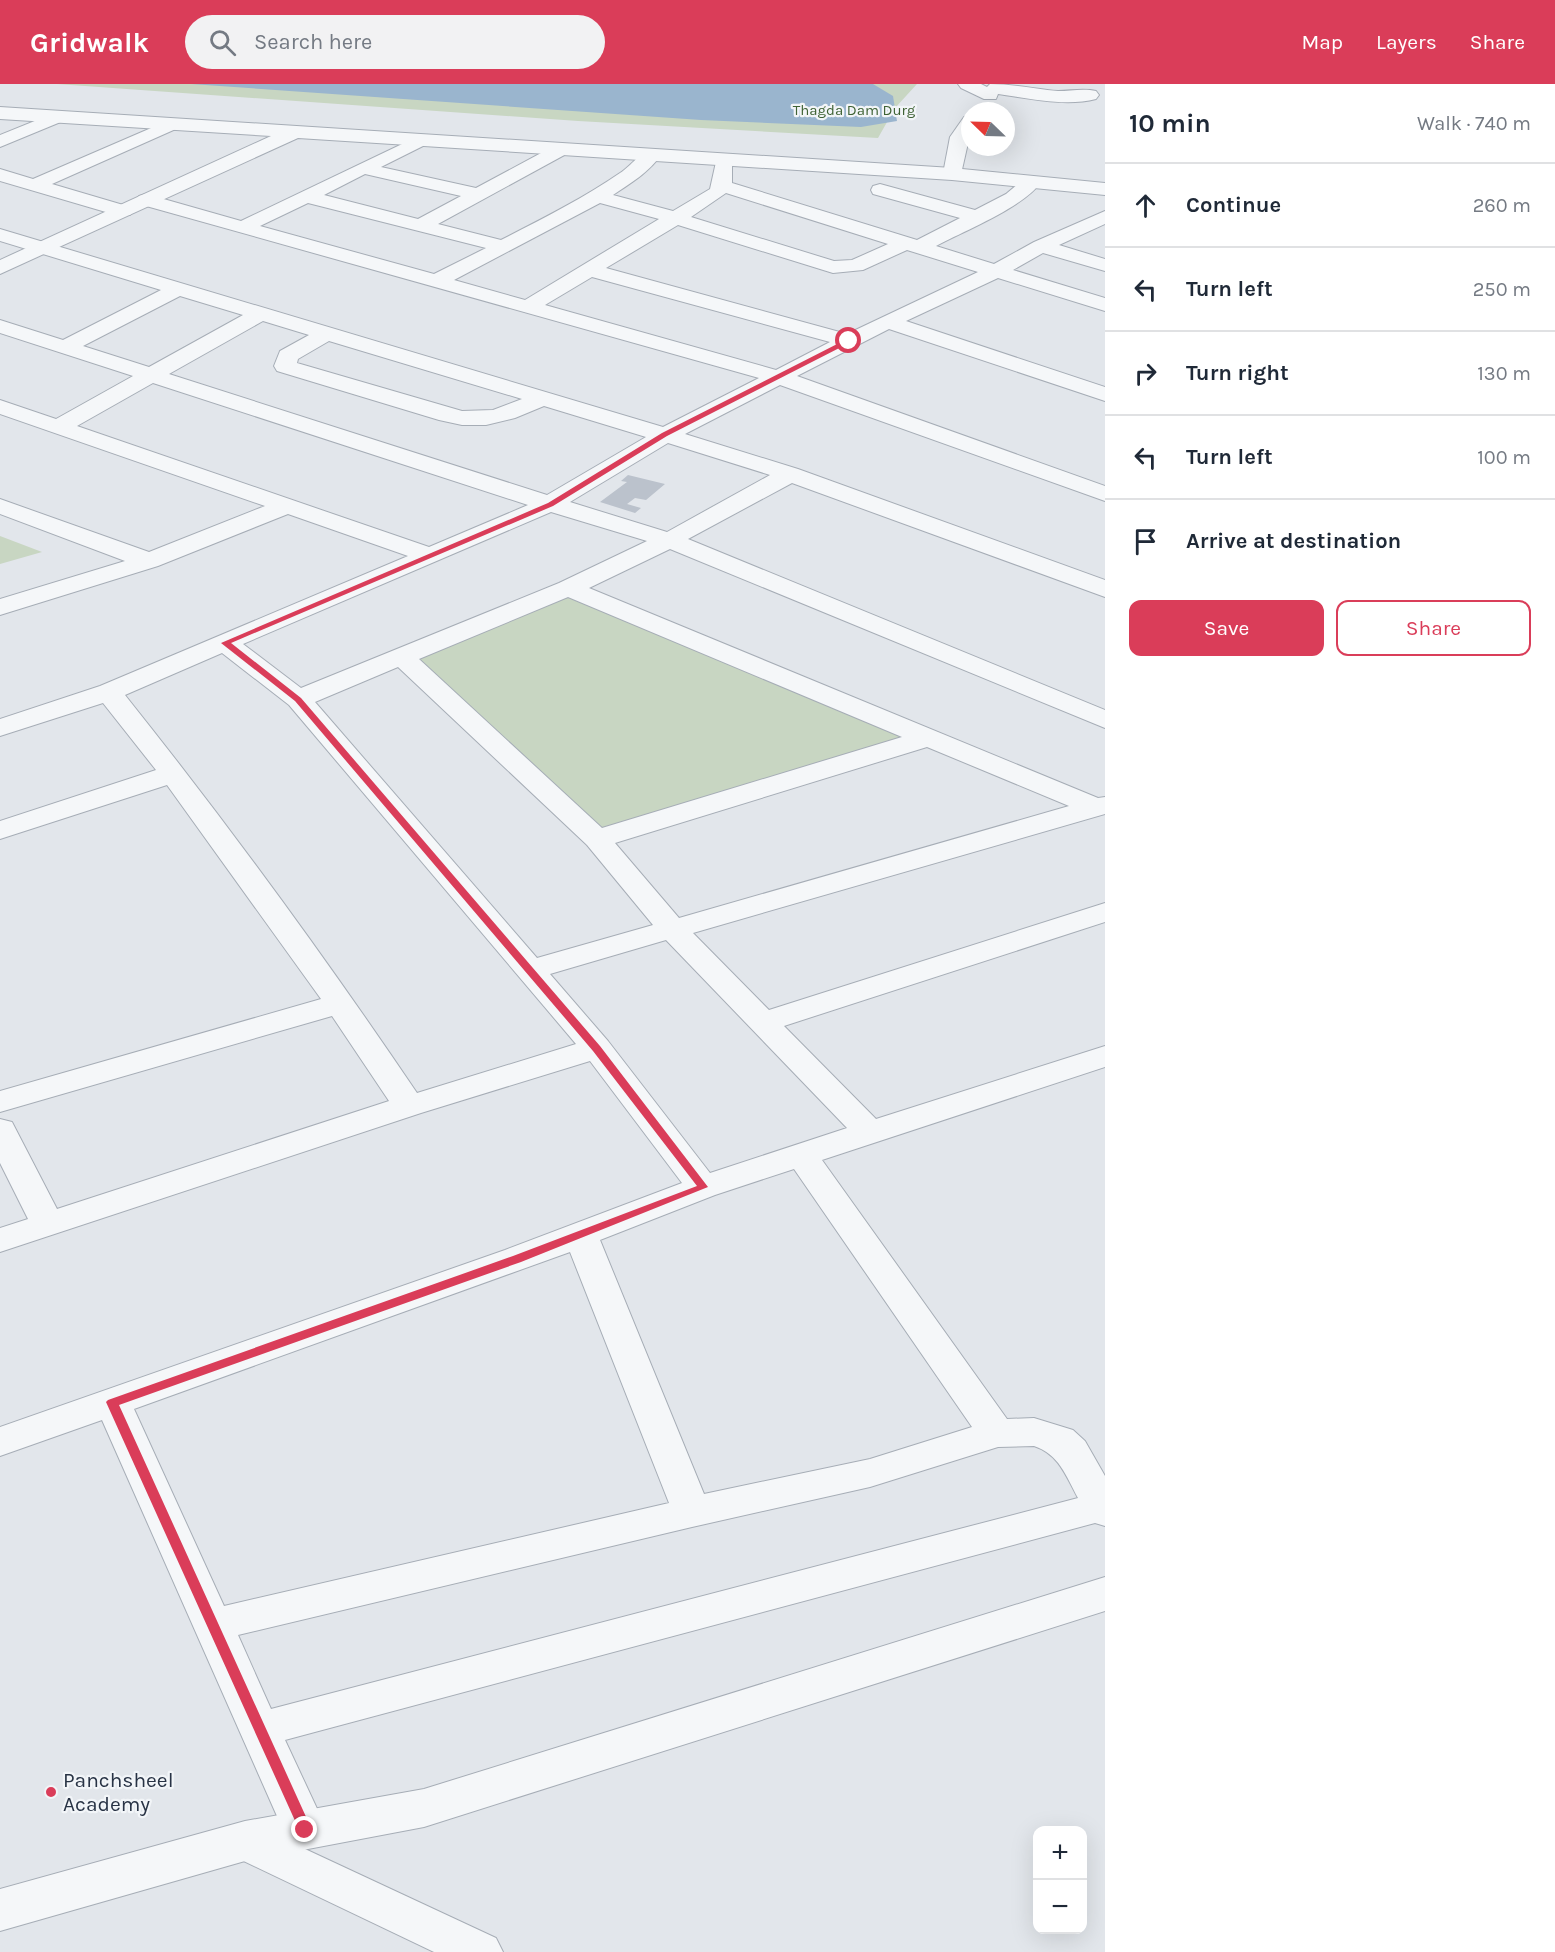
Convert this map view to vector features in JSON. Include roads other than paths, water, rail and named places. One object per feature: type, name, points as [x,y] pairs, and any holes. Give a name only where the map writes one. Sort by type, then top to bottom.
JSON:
[{"type":"street","points":[[967,84],[1033,94],[1090,95]]},
{"type":"street","points":[[1033,94],[1061,84]]},
{"type":"street","points":[[985,102],[995,89]]},
{"type":"street","points":[[0,113],[952,174],[1105,189]]},
{"type":"street","points":[[0,142],[57,117]]},
{"type":"street","points":[[34,184],[172,124]]},
{"type":"street","points":[[0,268],[296,132]]},
{"type":"street","points":[[952,174],[961,134]]},
{"type":"street","points":[[243,227],[421,140]]},
{"type":"street","points":[[421,225],[562,149]]},
{"type":"street","points":[[437,281],[598,197],[635,172],[652,155]]},
{"type":"street","points":[[529,306],[704,202],[722,186],[724,176],[722,160]]},
{"type":"street","points":[[362,168],[478,194]]},
{"type":"street","points":[[0,175],[123,211]]},
{"type":"street","points":[[598,197],[676,218],[825,265],[842,268],[856,266],[912,245],[977,217],[1013,198],[1032,182]]},
{"type":"street","points":[[722,186],[1105,305]]},
{"type":"street","points":[[880,190],[977,217]]},
{"type":"street","points":[[305,196],[502,246]]},
{"type":"street","points":[[146,200],[778,377],[1105,494]]},
{"type":"street","points":[[0,728],[109,692],[550,504],[665,435],[887,322],[998,271],[1041,246],[1105,218]]},
{"type":"street","points":[[0,235],[790,474],[1105,589]]},
{"type":"street","points":[[1041,246],[1105,265]]},
{"type":"street","points":[[590,270],[849,341]]},
{"type":"street","points":[[65,347],[178,289]]},
{"type":"street","points":[[58,427],[261,313]]},
{"type":"street","points":[[887,322],[1105,394]]},
{"type":"street","points":[[0,326],[550,504],[669,540],[1105,720]]},
{"type":"street","points":[[327,333],[288,356],[285,366],[447,415],[473,420],[494,418],[543,398]]},
{"type":"street","points":[[0,407],[429,555]]},
{"type":"street","points":[[298,699],[568,588],[669,540],[790,474]]},
{"type":"street","points":[[0,506],[149,561]]},
{"type":"street","points":[[0,607],[149,561],[287,506]]},
{"type":"street","points":[[568,588],[927,738],[1100,806]]},
{"type":"street","points":[[225,643],[298,699],[597,1048],[703,1187]]},
{"type":"street","points":[[402,657],[597,839],[672,929],[870,1132]]},
{"type":"street","points":[[109,692],[173,774],[341,1003],[409,1106]]},
{"type":"street","points":[[597,839],[927,738]]},
{"type":"street","points":[[0,830],[173,774]]},
{"type":"street","points":[[529,970],[1100,806]]},
{"type":"street","points":[[763,1022],[1105,912]]},
{"type":"street","points":[[0,1102],[341,1003]]},
{"type":"street","points":[[0,1240],[409,1106],[597,1048]]},
{"type":"street","points":[[0,1442],[580,1234],[703,1187],[1105,1056]]},
{"type":"street","points":[[0,1130],[48,1224]]},
{"type":"street","points":[[801,1155],[997,1433]]},
{"type":"street","points":[[580,1234],[693,1512]]},
{"type":"street","points":[[112,1402],[305,1830]]},
{"type":"street","points":[[213,1625],[693,1512],[870,1473],[997,1433],[1034,1431],[1060,1440],[1072,1451],[1104,1508],[260,1729]]},
{"type":"street","points":[[0,1910],[245,1841],[423,1808],[1105,1594]]},
{"type":"street","points":[[245,1841],[480,1952]]},
{"type":"water","name":"Thagda Dam Durg","points":[[191,84],[873,84],[893,96],[897,121],[861,127],[701,120]]},
{"type":"place","name":"Panchsheel Academy","points":[[51,1792]]}]
